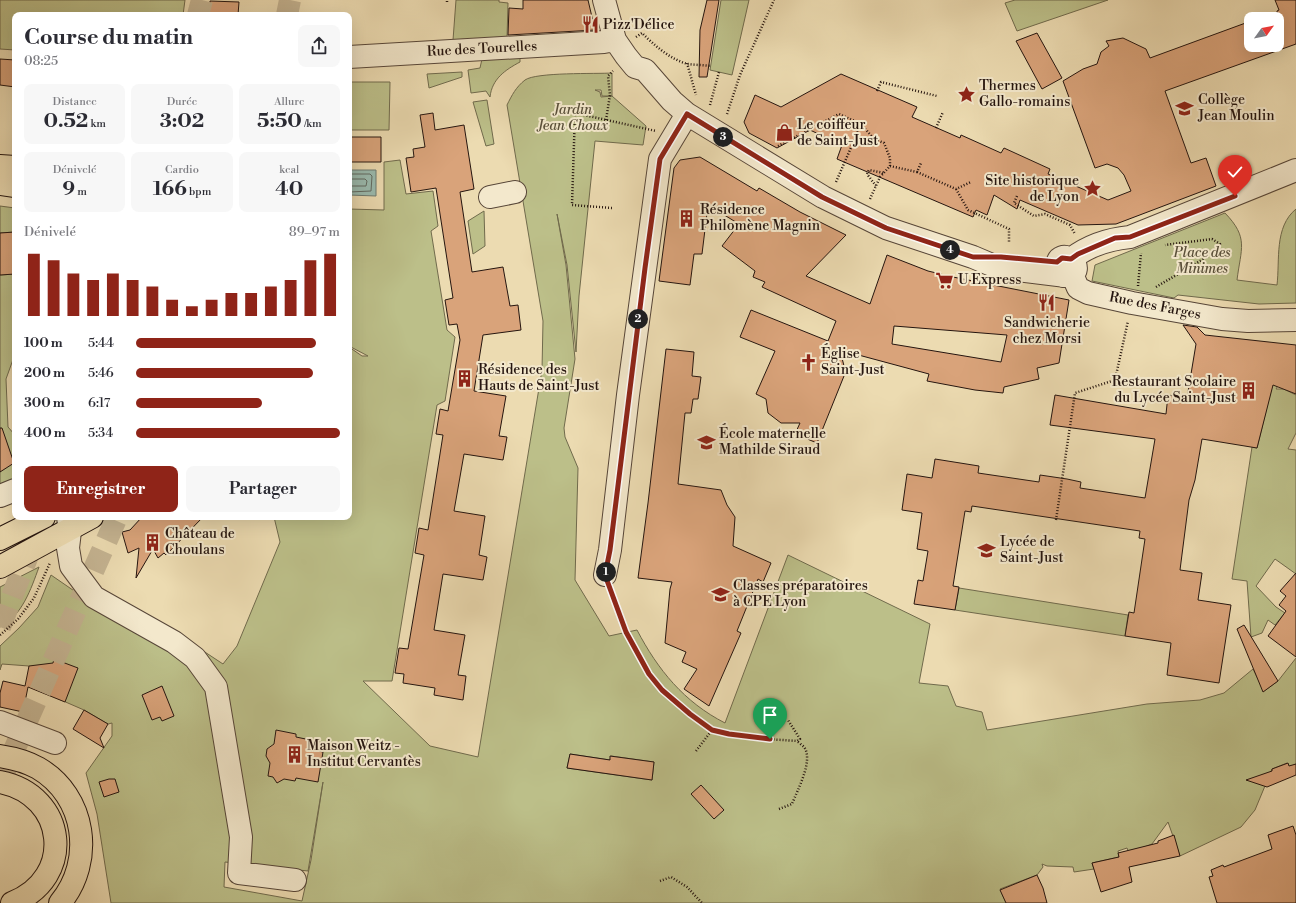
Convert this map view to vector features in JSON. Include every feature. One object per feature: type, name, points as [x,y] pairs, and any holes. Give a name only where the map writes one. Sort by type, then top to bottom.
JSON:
[{"type":"main road","points":[[0,166],[12,167]]},
{"type":"main road","points":[[0,184],[12,186]]},
{"type":"main road","points":[[0,539],[38,520]]},
{"type":"main road","points":[[0,567],[69,524],[82,520]]},
{"type":"main road","points":[[0,756],[22,761],[44,772],[64,790],[74,809],[81,834],[81,854],[75,879],[60,903]]},
{"type":"main road","points":[[0,782],[23,790],[41,804],[52,823],[55,840],[52,866],[44,880],[30,894],[12,903]]},
{"type":"street","points":[[604,0],[625,39],[635,67],[644,70],[672,102],[697,106],[822,197],[886,228],[973,257],[999,268],[1069,263],[1122,245],[1136,245],[1296,170]]},
{"type":"street","name":"Rue des Tourelles","points":[[352,57],[604,42],[625,39]]},
{"type":"street","points":[[605,575],[610,550],[660,159],[697,106]]},
{"type":"street","points":[[490,197],[514,192]]},
{"type":"street","name":"Rue des Farges","points":[[1069,263],[1078,288],[1088,293],[1150,307],[1222,319],[1248,321],[1296,320]]},
{"type":"street","points":[[0,496],[12,491]]},
{"type":"street","points":[[69,524],[68,548],[71,566],[94,597],[174,642],[195,658],[216,687],[241,837],[238,873],[295,880]]},
{"type":"street","points":[[0,722],[55,743]]},
{"type":"path","points":[[727,114],[740,75],[774,0]]},
{"type":"path","points":[[625,39],[642,33],[653,43],[687,63],[711,66]]},
{"type":"path","points":[[687,63],[697,106],[711,103],[719,72]]},
{"type":"path","points":[[606,120],[610,95],[608,76],[615,69]]},
{"type":"path","points":[[877,90],[881,82],[937,96]]},
{"type":"path","points":[[936,128],[942,112]]},
{"type":"path","points":[[612,208],[572,205],[575,113],[658,132],[659,128]]},
{"type":"path","points":[[771,144],[777,146],[838,114],[861,124],[874,139],[884,143],[890,158],[890,166],[876,186],[870,199]]},
{"type":"path","points":[[836,183],[860,127]]},
{"type":"path","points":[[917,172],[921,163]]},
{"type":"path","points":[[890,166],[917,172],[956,189],[968,210],[1009,229],[1010,242]]},
{"type":"path","points":[[876,186],[867,174],[869,170],[884,173]]},
{"type":"path","points":[[956,189],[971,182]]},
{"type":"path","points":[[1017,196],[1014,203],[1034,216],[1045,214],[1070,225],[1069,263]]},
{"type":"path","points":[[1153,290],[1158,285],[1217,251],[1220,244],[1212,239],[1160,246]]},
{"type":"path","points":[[1136,245],[1138,288]]},
{"type":"path","points":[[1056,520],[1074,393],[1115,380],[1130,313]]},
{"type":"path","points":[[0,634],[18,619],[34,598],[48,566],[52,561]]},
{"type":"path","points":[[605,575],[626,632],[649,674],[674,702],[712,730],[754,738],[797,741],[805,748],[808,758],[803,778],[792,804],[778,809]]},
{"type":"path","points":[[788,720],[800,739],[797,741]]},
{"type":"path","points":[[696,751],[712,730]]},
{"type":"path","points":[[660,881],[671,877],[687,887],[702,903]]},
{"type":"green space","points":[[0,0],[185,0],[183,12],[12,12],[12,50],[0,49]]},
{"type":"green space","points":[[456,0],[499,0],[499,2],[508,3],[507,38],[453,40]]},
{"type":"green space","points":[[721,0],[749,0],[732,75],[710,70]]},
{"type":"green space","points":[[1015,0],[1108,0],[1017,31],[1005,3]]},
{"type":"green space","points":[[520,56],[520,62],[509,68],[496,80],[490,97],[486,91],[471,93],[468,70],[480,68],[482,59]]},
{"type":"green space","points":[[462,72],[462,77],[429,88],[427,74]]},
{"type":"green space","name":"Jardin Jean Choux","points":[[612,73],[612,96],[646,126],[643,145],[595,141],[579,296],[576,352],[567,265],[557,214],[566,265],[575,359],[564,428],[565,437],[578,468],[575,580],[609,636],[637,630],[645,645],[674,684],[710,715],[725,723],[788,555],[930,624],[919,683],[948,686],[956,706],[982,712],[987,730],[1147,704],[1200,700],[1224,693],[1253,669],[1264,691],[1278,681],[1296,658],[1296,764],[1289,767],[1287,763],[1272,769],[1255,810],[1241,827],[1180,856],[1168,822],[1152,844],[1129,853],[1127,848],[1118,851],[1119,857],[1092,863],[1094,869],[1074,872],[1073,867],[1047,866],[1042,864],[1043,867],[1037,875],[1000,889],[1006,903],[111,903],[97,814],[86,773],[112,736],[112,723],[108,724],[84,710],[31,687],[29,666],[2,664],[0,670],[0,646],[38,607],[51,575],[99,608],[161,623],[223,664],[237,646],[280,542],[275,520],[352,520],[352,349],[362,356],[368,356],[352,348],[352,209],[384,210],[384,162],[400,160],[406,194],[433,191],[438,226],[431,231],[447,330],[455,337],[445,401],[437,405],[392,681],[363,681],[430,746],[478,757],[542,370],[543,321],[507,105],[519,85],[525,80],[531,77],[567,74]],"holes":[[[595,90],[601,90],[602,96],[612,96],[601,97],[600,92]],[[570,754],[610,760],[611,756],[654,762],[652,780],[567,768]],[[323,782],[311,860],[302,901],[224,887],[225,862],[308,871]]]},
{"type":"green space","points":[[352,82],[390,82],[389,130],[352,130]]},
{"type":"green space","points":[[487,100],[494,144],[486,146],[473,102]]},
{"type":"green space","points":[[0,206],[12,208],[12,232],[0,233]]},
{"type":"green space","name":"Place des Minimes","points":[[1296,209],[1296,303],[1259,304],[1178,295],[1174,298],[1092,281],[1095,265],[1225,213],[1238,230],[1242,244],[1237,280],[1277,285],[1279,244],[1281,234],[1289,216]]},
{"type":"green space","points":[[484,211],[485,246],[473,254],[468,221]]},
{"type":"green space","points":[[12,274],[12,362],[6,379],[8,427],[12,432],[12,480],[0,486],[0,275]]},
{"type":"green space","points":[[1273,382],[1279,384],[1276,389],[1284,389],[1296,395],[1296,433],[1288,449],[1296,450],[1296,574],[1275,559],[1256,586],[1276,607],[1285,613],[1275,625],[1268,620],[1262,633],[1251,637],[1247,581],[1232,579],[1252,447],[1257,448]]},
{"type":"green space","points":[[39,567],[29,593],[20,609],[8,622],[0,627],[0,587]]},
{"type":"green space","points":[[959,588],[1128,615],[1125,636],[955,610]]},
{"type":"water","points":[[352,170],[376,170],[376,196],[352,195]]},
{"type":"building","points":[[523,0],[588,0],[595,30],[508,35],[509,8],[523,9]]},
{"type":"building","points":[[707,0],[719,0],[707,77],[699,77],[700,30]]},
{"type":"building","points":[[1275,0],[1296,0],[1296,44],[1284,48],[1284,12],[1277,12],[1279,10]]},
{"type":"building","points":[[210,1],[239,2],[238,12],[209,12]]},
{"type":"building","points":[[1244,24],[1244,52],[1274,52],[1165,91],[1191,163],[1206,158],[1216,186],[1116,224],[1078,225],[1020,200],[1017,209],[994,195],[987,215],[976,210],[973,217],[837,159],[842,145],[810,130],[777,148],[749,133],[744,122],[755,95],[781,107],[841,74],[917,107],[912,117],[960,138],[961,135],[1001,153],[1004,148],[1050,169],[1048,174],[1108,200],[1131,191],[1124,175],[1118,168],[1107,164],[1095,168],[1063,81],[1083,69],[1097,64],[1101,52],[1109,46],[1106,41],[1123,38],[1146,49],[1150,58]]},
{"type":"building","points":[[1037,33],[1062,78],[1042,89],[1016,41]]},
{"type":"building","points":[[0,59],[12,60],[12,87],[0,85]]},
{"type":"building","name":"Résidence des Hauts de Saint-Just","points":[[433,113],[435,130],[464,125],[474,189],[460,192],[472,272],[503,267],[510,306],[518,305],[521,330],[483,335],[474,391],[506,396],[499,436],[507,437],[503,460],[464,454],[454,511],[485,516],[479,555],[487,557],[483,580],[443,574],[434,630],[465,635],[458,675],[466,676],[463,700],[434,695],[435,688],[403,683],[404,674],[395,673],[399,648],[408,649],[424,555],[415,553],[419,528],[428,530],[443,435],[436,434],[440,409],[448,411],[460,340],[457,324],[449,325],[445,300],[453,298],[436,188],[411,192],[406,158],[414,157],[413,149],[425,147],[420,115]]},
{"type":"building","points":[[352,137],[381,137],[381,162],[352,162]]},
{"type":"building","points":[[700,157],[757,191],[759,188],[800,212],[846,235],[806,276],[870,304],[887,255],[928,271],[1069,300],[1059,363],[1037,368],[1039,379],[1004,387],[1003,393],[975,390],[927,381],[929,374],[840,350],[845,370],[844,376],[817,443],[795,434],[800,423],[781,423],[768,413],[766,399],[756,394],[775,351],[740,337],[751,310],[828,341],[836,321],[762,287],[765,282],[753,277],[755,271],[722,246],[739,224],[708,205],[702,254],[694,254],[690,285],[659,281],[674,168],[680,160]],"holes":[[[894,326],[1007,335],[1001,362],[892,344]]]},
{"type":"building","points":[[12,232],[12,274],[0,275],[0,233]]},
{"type":"building","points":[[1183,325],[1197,327],[1205,335],[1296,345],[1296,394],[1273,385],[1257,448],[1202,439],[1195,480],[1189,500],[1180,570],[1202,573],[1198,600],[1231,605],[1219,683],[1167,675],[1171,643],[1125,636],[1129,612],[1134,613],[1145,539],[1139,538],[1140,531],[972,506],[971,512],[965,511],[953,586],[959,587],[955,610],[914,604],[918,580],[923,581],[928,551],[917,549],[922,513],[902,510],[907,474],[932,478],[935,459],[979,466],[978,473],[1039,482],[1040,475],[1067,479],[1081,482],[1080,488],[1145,498],[1155,439],[1050,425],[1055,395],[1166,414],[1168,395],[1187,398],[1196,344]]},
{"type":"building","points":[[666,349],[694,352],[692,376],[701,377],[698,399],[693,399],[691,413],[685,413],[678,484],[721,490],[727,505],[735,517],[733,546],[771,563],[763,582],[758,579],[737,631],[741,633],[709,706],[684,689],[697,669],[682,662],[686,652],[665,643],[672,582],[638,578]]},
{"type":"building","points":[[0,428],[2,428],[12,457],[12,464],[0,472]]},
{"type":"building","name":"Château de Choulans","points":[[139,520],[200,520],[166,555],[164,553],[158,558],[153,549],[136,578],[139,548],[128,553],[122,532],[130,530]]},
{"type":"building","points":[[1296,573],[1296,657],[1268,636],[1286,611],[1279,605],[1286,596],[1280,591]]},
{"type":"building","points":[[1244,625],[1278,681],[1263,692],[1237,629]]},
{"type":"building","points":[[54,659],[78,668],[65,702],[28,687],[23,712],[0,707],[0,693],[3,681],[25,686],[29,666],[53,663]]},
{"type":"building","points":[[162,686],[174,716],[162,721],[160,717],[152,720],[142,695]]},
{"type":"building","points":[[84,710],[108,724],[100,738],[104,748],[73,729]]},
{"type":"building","name":"Maison Weitz - Institut Cervantès","points":[[276,730],[296,734],[296,737],[320,742],[318,751],[323,752],[318,782],[296,778],[295,781],[284,779],[277,783],[273,777],[268,776],[270,763],[266,756],[267,749],[274,744]]},
{"type":"building","points":[[570,754],[610,760],[610,756],[654,762],[652,780],[567,768]]},
{"type":"building","points":[[1288,763],[1289,766],[1296,764],[1296,775],[1267,787],[1246,780],[1272,771],[1272,769]]},
{"type":"building","points":[[115,779],[119,792],[104,797],[99,782]]},
{"type":"building","points":[[701,785],[724,810],[714,819],[691,794]]},
{"type":"building","points":[[1293,826],[1296,835],[1296,903],[1217,903],[1209,877],[1213,876],[1211,870],[1223,865],[1224,867],[1272,849],[1268,835]]},
{"type":"building","points":[[1174,835],[1180,856],[1129,867],[1132,882],[1101,892],[1092,863],[1119,857],[1118,853],[1158,843],[1158,841]]},
{"type":"building","points":[[1037,875],[1043,888],[1047,903],[1006,903],[1000,890]]},
{"type":"tunnel","points":[[199,12],[202,0]]},
{"type":"tunnel","points":[[288,12],[290,0]]},
{"type":"tunnel","points":[[0,627],[42,520]]},
{"type":"tunnel","points":[[0,782],[116,520]]},
{"type":"place","name":"Pizz'Délice","points":[[590,25]]},
{"type":"place","name":"Thermes Gallo-romains","points":[[966,94]]},
{"type":"place","name":"Collège Jean Moulin","points":[[1185,108]]},
{"type":"place","name":"Le coiffeur de Saint-Just","points":[[784,133]]},
{"type":"place","name":"Site historique de Lyon","points":[[1092,189]]},
{"type":"place","name":"Résidence Philomène Magnin","points":[[687,218]]},
{"type":"place","name":"U Express","points":[[945,280]]},
{"type":"place","name":"Sandwicherie chez Morsi","points":[[1047,303]]},
{"type":"place","name":"Église Saint-Just","points":[[808,362]]},
{"type":"place","name":"Résidence des Hauts de Saint-Just","points":[[465,378]]},
{"type":"place","name":"Restaurant Scolaire du Lycée Saint-Just","points":[[1249,390]]},
{"type":"place","name":"École maternelle Mathilde Siraud","points":[[706,442]]},
{"type":"place","name":"Château de Choulans","points":[[152,542]]},
{"type":"place","name":"Lycée de Saint-Just","points":[[987,550]]},
{"type":"place","name":"Classes préparatoires à CPE Lyon","points":[[720,594]]},
{"type":"place","name":"Maison Weitz - Institut Cervantès","points":[[294,754]]},
{"type":"route","points":[[770,739],[754,738],[712,730],[674,702],[649,674],[637,654],[626,632],[605,575],[610,550],[628,395],[650,223],[660,159],[687,114],[717,134],[822,197],[886,228],[973,257],[1001,257],[1057,262],[1065,257],[1071,259],[1078,254],[1115,238],[1130,237],[1235,196]]}]
